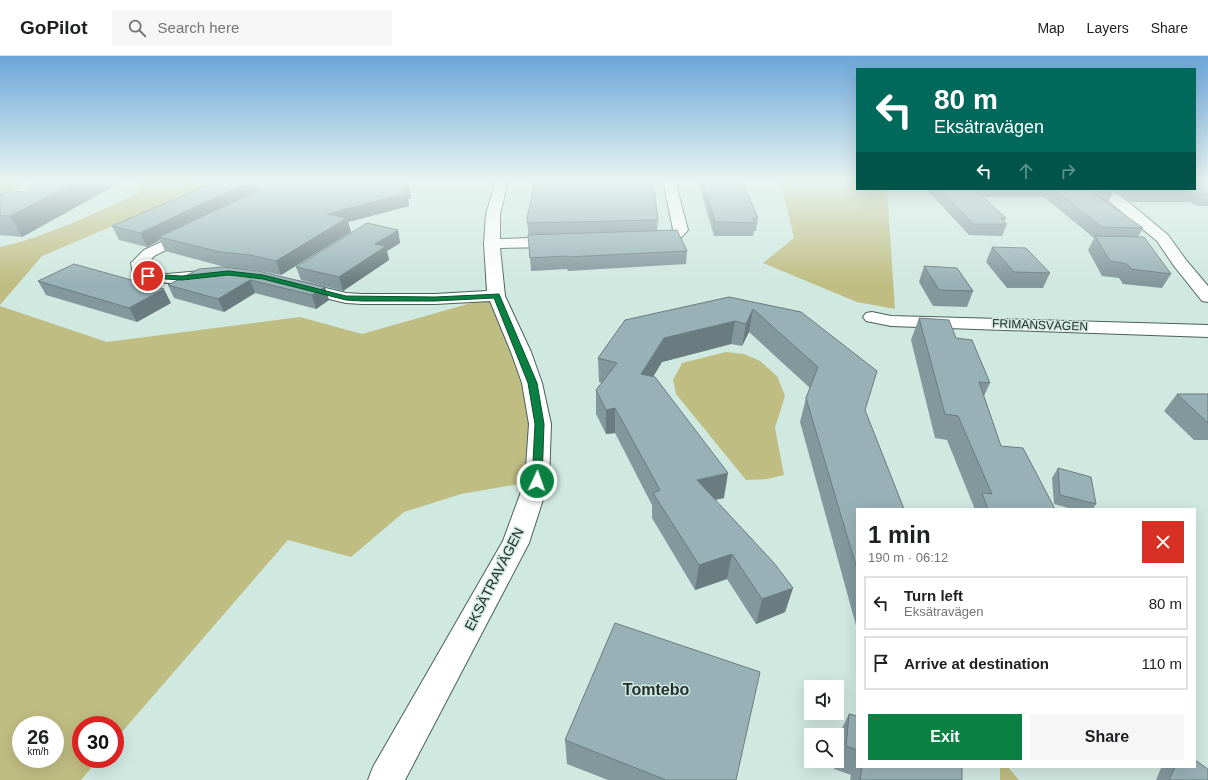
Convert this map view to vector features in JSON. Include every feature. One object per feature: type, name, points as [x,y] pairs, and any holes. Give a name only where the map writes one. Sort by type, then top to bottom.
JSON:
[{"type":"street","name":"EKSÄTRAVÄGEN","points":[[386,780],[516,543],[537,481],[540,424],[532,383],[496,296],[492,244],[493,215]]},
{"type":"street","points":[[635,240],[673,238],[681,230],[677,215]]},
{"type":"street","points":[[1135,215],[1163,238],[1180,263],[1208,297]]},
{"type":"street","points":[[203,226],[150,253],[139,263],[141,274],[161,278],[182,278],[228,273]]},
{"type":"street","points":[[492,244],[571,242]]},
{"type":"street","points":[[303,270],[284,282],[346,298],[435,299],[496,296]]},
{"type":"street","name":"FRIMANSVÄGEN","points":[[872,318],[891,321],[1208,331]]},
{"type":"shaded area","points":[[139,215],[42,256],[0,305],[0,247],[53,231],[88,216]]},
{"type":"shaded area","points":[[788,215],[889,215],[895,309],[857,302],[763,263],[794,238]]},
{"type":"shaded area","points":[[496,296],[521,352],[537,481],[461,494],[404,512],[351,557],[288,540],[124,730],[124,716],[72,716],[72,768],[91,768],[81,780],[0,780],[0,306],[107,342],[300,317],[362,334]]},
{"type":"shaded area","points":[[726,352],[744,354],[760,361],[777,376],[785,396],[775,428],[784,475],[767,479],[746,480],[676,394],[673,380],[682,363]]},
{"type":"shaded area","points":[[1000,768],[1009,768],[1019,780],[1000,780]]},
{"type":"building","points":[[138,215],[179,215],[140,233],[112,226]]},
{"type":"building","points":[[206,215],[331,215],[347,218],[276,261],[250,255],[220,252],[159,237]]},
{"type":"building","points":[[528,215],[657,215],[658,220],[527,223]]},
{"type":"building","points":[[713,215],[757,215],[758,218],[753,218],[755,223],[715,222]]},
{"type":"building","points":[[964,215],[1002,215],[1006,218],[1001,218],[1007,224],[973,224]]},
{"type":"building","points":[[1086,215],[1124,215],[1143,228],[1102,227]]},
{"type":"building","points":[[367,223],[398,230],[375,244],[386,246],[339,277],[296,267]]},
{"type":"building","points":[[677,230],[687,251],[530,258],[528,235]]},
{"type":"building","points":[[1095,236],[1144,237],[1171,274],[1131,269],[1127,264],[1110,261]]},
{"type":"building","points":[[992,247],[1026,248],[1050,273],[1014,272]]},
{"type":"building","points":[[74,264],[164,289],[129,308],[38,281]]},
{"type":"building","points":[[924,266],[957,268],[973,291],[939,290]]},
{"type":"building","points":[[223,267],[258,271],[325,287],[312,295],[250,280],[218,299],[168,285],[199,269]]},
{"type":"building","points":[[729,297],[801,312],[877,371],[865,410],[904,508],[856,508],[856,566],[806,398],[818,367],[753,309],[746,324],[735,321],[664,338],[641,374],[655,377],[728,473],[697,480],[774,563],[793,588],[762,599],[732,554],[699,565],[653,493],[660,490],[615,408],[606,410],[596,390],[617,363],[598,358],[625,320]]},
{"type":"building","points":[[919,318],[949,320],[956,338],[972,340],[990,383],[979,382],[1001,446],[1023,448],[1054,508],[988,508],[982,493],[992,494],[958,416],[945,414]]},
{"type":"building","points":[[1177,394],[1208,394],[1208,422],[1207,422]]},
{"type":"building","points":[[1058,468],[1091,477],[1096,504],[1060,495]]},
{"type":"building","points":[[615,623],[760,672],[736,780],[666,780],[565,740]]},
{"type":"building","points":[[849,714],[856,716],[856,750],[846,746]]},
{"type":"building","points":[[1196,761],[1208,769],[1208,780],[1169,780],[1175,768],[1196,768]]},
{"type":"building","points":[[862,768],[962,768],[962,780],[860,780]]},
{"type":"district","name":"Tomtebo","points":[[656,689]]},
{"type":"route","points":[[148,276],[161,278],[182,278],[228,273],[238,274],[263,277],[346,298],[362,299],[435,299],[496,296],[521,352],[532,383],[540,424],[537,481]]}]
